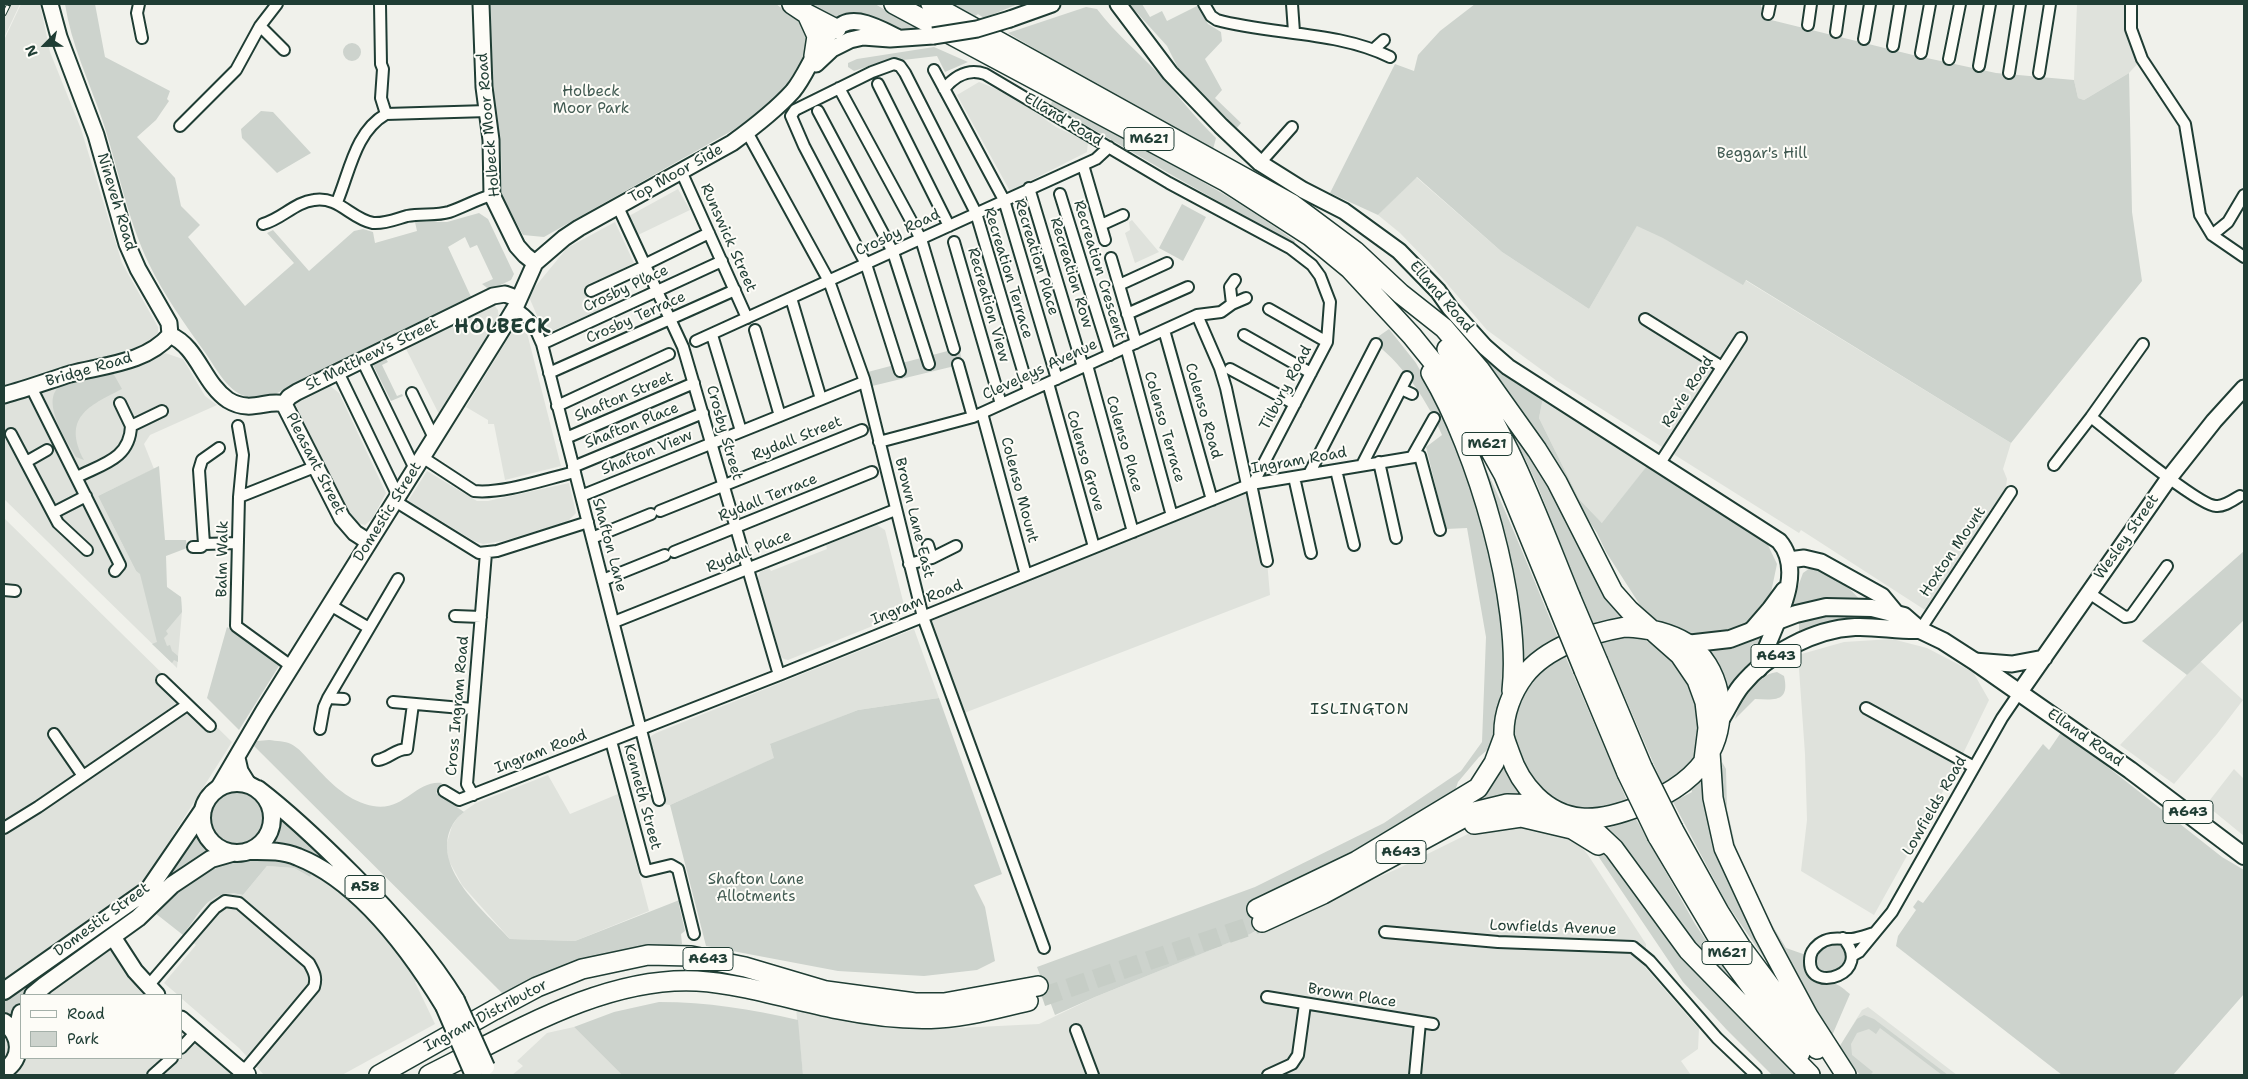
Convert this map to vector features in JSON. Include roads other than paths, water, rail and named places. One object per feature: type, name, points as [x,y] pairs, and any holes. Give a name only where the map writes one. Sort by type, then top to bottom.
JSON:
[{"type":"highway","name":"M621","points":[[894,4],[1225,181],[1310,236],[1350,269],[1384,304],[1459,394],[1504,475],[1563,600],[1635,770],[1730,958],[1812,1061],[1842,1075]]},
{"type":"highway","name":"M621","points":[[931,4],[1292,204],[1355,250],[1402,294],[1458,363],[1497,428],[1526,487],[1563,600]]},
{"type":"highway","points":[[799,9],[836,28]]},
{"type":"highway","points":[[799,9],[818,36],[811,64]]},
{"type":"highway","points":[[1402,294],[1444,328],[1480,370],[1517,419],[1557,482],[1613,592],[1629,610],[1680,655],[1697,680],[1706,708],[1708,728],[1707,756],[1713,798],[1724,848],[1764,934],[1808,1016],[1812,1061]]},
{"type":"highway","points":[[1384,304],[1422,358],[1442,391],[1478,481],[1495,540],[1512,630],[1514,670],[1504,736],[1520,777],[1529,790],[1546,805],[1581,818],[1614,849],[1688,950],[1812,1061],[1846,1075]]},
{"type":"highway","points":[[1511,698],[1525,675],[1536,665],[1565,646],[1591,635],[1625,627],[1650,629],[1686,644],[1701,658],[1714,680],[1720,699],[1721,719],[1707,756],[1693,774],[1668,794],[1629,811],[1599,817],[1581,818]]},
{"type":"highway","name":"A643","points":[[1504,736],[1494,763],[1478,788],[1357,861],[1260,916],[1323,894],[1474,812],[1507,804],[1546,805]]},
{"type":"highway","points":[[1420,842],[1448,830],[1492,820],[1521,817],[1572,830],[1589,838],[1626,867]]},
{"type":"highway","name":"Ingram Distributor","points":[[379,1075],[538,987],[582,969],[648,955],[691,956],[745,967],[826,991],[915,1003],[944,1003],[1040,992],[975,1013],[939,1018],[911,1017],[839,1009],[760,991],[696,981],[654,984],[616,990],[568,1007],[429,1075]]},
{"type":"highway","points":[[375,1075],[397,1064]]},
{"type":"main road","name":"Elland Road","points":[[1686,644],[1730,639],[1778,620],[1826,607],[1855,606],[1896,613],[1904,616],[1920,630],[1943,641],[1974,661],[2241,849]]},
{"type":"main road","name":"Elland Road","points":[[1721,719],[1741,686],[1759,669],[1797,644],[1816,635],[1855,627],[1900,631],[1920,630]]},
{"type":"main road","points":[[248,851],[259,845],[266,838],[271,828],[270,807],[266,797],[253,787],[238,782],[220,787],[212,793],[202,810],[202,820],[209,839],[216,846],[232,853],[248,851],[282,852],[297,856],[336,878],[366,905],[450,1003],[480,1073]]},
{"type":"main road","name":"A58","points":[[253,787],[287,811],[377,899],[417,942],[438,971],[450,1003]]},
{"type":"main road","name":"Domestic Street","points":[[4,991],[149,889],[202,810]]},
{"type":"main road","name":"Domestic Street","points":[[34,994],[138,918],[172,885],[212,859],[232,853]]},
{"type":"main road","points":[[4,1071],[11,1066],[18,1052],[16,1035],[20,1017]]},
{"type":"main road","points":[[4,1022],[16,1035]]},
{"type":"street","name":"Nineveh Road","points":[[50,4],[59,38],[96,135],[127,244],[138,269],[169,323],[170,335]]},
{"type":"street","name":"Nineveh Road","points":[[58,4],[69,66]]},
{"type":"street","points":[[139,4],[137,13],[142,38]]},
{"type":"street","points":[[180,126],[236,70],[260,26],[277,4]]},
{"type":"street","points":[[380,4],[380,64],[383,69],[381,98],[386,114]]},
{"type":"street","name":"Holbeck Moor Road","points":[[481,4],[484,87],[492,149],[492,195],[517,246],[535,263]]},
{"type":"street","name":"Top Moor Side","points":[[811,64],[832,49],[850,40],[864,37],[890,39],[897,37],[933,36],[977,28],[1052,4]]},
{"type":"street","name":"Elland Road","points":[[1118,4],[1170,73],[1220,126],[1260,163],[1303,190],[1344,211],[1399,251],[1438,291],[1450,308],[1485,348],[1508,367],[1774,536],[1783,546],[1789,560],[1788,586],[1785,603],[1762,657],[1759,669]]},
{"type":"street","points":[[1204,4],[1211,16],[1217,20],[1294,32],[1374,49],[1390,57]]},
{"type":"street","points":[[1292,4],[1294,32]]},
{"type":"street","points":[[1808,26],[1811,4]]},
{"type":"street","points":[[1836,32],[1840,4]]},
{"type":"street","points":[[1864,39],[1870,4]]},
{"type":"street","points":[[1893,46],[1900,4]]},
{"type":"street","points":[[1921,53],[1930,4]]},
{"type":"street","points":[[1949,59],[1960,4]]},
{"type":"street","points":[[1979,66],[1990,4]]},
{"type":"street","points":[[2009,73],[2020,4]]},
{"type":"street","points":[[2039,72],[2050,4]]},
{"type":"street","points":[[2130,4],[2131,29],[2142,59],[2185,124],[2200,215],[2212,235],[2244,257]]},
{"type":"street","points":[[836,28],[842,24],[855,21],[897,37]]},
{"type":"street","points":[[260,26],[284,50]]},
{"type":"street","points":[[836,28],[864,37]]},
{"type":"street","name":"Top Moor Side","points":[[535,263],[564,238],[747,132],[782,102],[836,28]]},
{"type":"street","points":[[1374,49],[1384,40]]},
{"type":"street","name":"Recreation Terrace","points":[[839,88],[887,65],[894,64],[900,66],[905,73],[976,213],[1029,392]]},
{"type":"street","name":"Recreation Place","points":[[934,70],[1004,200],[1052,381]]},
{"type":"street","name":"Elland Road","points":[[944,89],[956,76],[974,71],[985,74],[1169,183],[1300,255],[1312,265],[1320,276],[1330,302]]},
{"type":"street","points":[[878,84],[949,226]]},
{"type":"street","points":[[900,371],[866,264],[804,146],[791,116],[795,110],[839,88],[921,239],[954,349]]},
{"type":"street","points":[[337,202],[362,137],[372,123],[386,114],[488,111]]},
{"type":"street","points":[[818,111],[893,252],[929,364]]},
{"type":"street","points":[[1260,163],[1292,127]]},
{"type":"street","name":"Brown Lane East","points":[[747,132],[829,281],[864,382],[923,617],[1044,948]]},
{"type":"street","name":"Crosby Road","points":[[696,342],[1029,188],[1096,159],[1109,148]]},
{"type":"street","points":[[1082,165],[1105,240]]},
{"type":"street","name":"Runswick Street","points":[[681,171],[747,318]]},
{"type":"street","name":"Recreation Row","points":[[1029,188],[1085,366]]},
{"type":"street","name":"Recreation Crescent","points":[[1060,194],[1110,355]]},
{"type":"street","points":[[263,224],[281,217],[301,202],[326,199],[337,202],[361,218],[382,223],[413,215],[447,212],[492,195]]},
{"type":"street","points":[[2212,235],[2228,222],[2244,195]]},
{"type":"street","name":"Crosby Street","points":[[618,207],[683,347],[779,676]]},
{"type":"street","points":[[1101,225],[1123,215]]},
{"type":"street","points":[[591,291],[709,233]]},
{"type":"street","name":"Recreation View","points":[[954,242],[1001,404]]},
{"type":"street","points":[[1111,258],[1136,343]]},
{"type":"street","name":"Crosby Place","points":[[542,344],[722,262]]},
{"type":"street","name":"Domestic Street","points":[[220,787],[249,734],[517,304],[535,263]]},
{"type":"street","points":[[1119,285],[1167,264]]},
{"type":"street","points":[[1232,304],[1230,287],[1235,280]]},
{"type":"street","points":[[1128,314],[1188,287]]},
{"type":"street","name":"Crosby Terrace","points":[[549,374],[734,290]]},
{"type":"street","name":"St Matthew's Street","points":[[284,404],[289,397],[297,392],[492,296],[505,294],[517,304]]},
{"type":"street","points":[[791,298],[821,399]]},
{"type":"street","name":"Cleveleys Avenue","points":[[879,442],[978,415],[1197,315],[1221,312],[1232,304],[1246,298]]},
{"type":"street","name":"Tilbury Road","points":[[1250,484],[1327,342],[1330,302]]},
{"type":"street","name":"Shafton Lane","points":[[517,304],[532,322],[542,344],[659,800]]},
{"type":"street","points":[[1269,309],[1327,342]]},
{"type":"street","points":[[1197,315],[1224,382],[1267,561]]},
{"type":"street","points":[[1645,319],[1722,367]]},
{"type":"street","points":[[755,330],[780,416]]},
{"type":"street","name":"Colenso Road","points":[[1164,330],[1212,500]]},
{"type":"street","points":[[170,335],[185,344],[216,389],[228,399],[250,407],[284,404]]},
{"type":"street","name":"Bridge Road","points":[[4,395],[75,373],[126,360],[162,344],[170,335]]},
{"type":"street","points":[[712,335],[741,431]]},
{"type":"street","points":[[1244,335],[1311,373]]},
{"type":"street","name":"Revie Road","points":[[1660,464],[1741,338]]},
{"type":"street","points":[[2054,465],[2091,418],[2143,344]]},
{"type":"street","name":"Colenso Terrace","points":[[1126,347],[1172,516]]},
{"type":"street","points":[[1309,474],[1377,350]]},
{"type":"street","points":[[557,406],[669,354]]},
{"type":"street","points":[[362,360],[418,463]]},
{"type":"street","name":"Colenso Mount","points":[[958,364],[978,415],[1026,575]]},
{"type":"street","name":"Colenso Place","points":[[1085,366],[1133,532]]},
{"type":"street","points":[[1230,369],[1294,404]]},
{"type":"street","points":[[338,372],[396,498],[471,549],[486,553],[588,522]]},
{"type":"street","points":[[1362,465],[1407,377]]},
{"type":"street","name":"Colenso Grove","points":[[1052,381],[1094,547]]},
{"type":"street","name":"Shafton View","points":[[581,496],[864,382]]},
{"type":"street","name":"Shafton Street","points":[[566,438],[694,383]]},
{"type":"street","points":[[31,387],[120,565],[115,571]]},
{"type":"street","points":[[1401,388],[1412,394]]},
{"type":"street","name":"Wesley Street","points":[[2019,692],[2089,593],[2113,555],[2169,478],[2244,388]]},
{"type":"street","points":[[412,393],[434,438]]},
{"type":"street","points":[[77,477],[125,451],[131,436],[131,426],[120,403]]},
{"type":"street","name":"Pleasant Street","points":[[284,404],[342,518],[355,533],[369,542]]},
{"type":"street","points":[[131,426],[162,411]]},
{"type":"street","name":"Shafton Place","points":[[418,463],[474,491],[482,492],[513,487],[574,470],[702,413]]},
{"type":"street","points":[[1412,457],[1432,432],[1434,418]]},
{"type":"street","points":[[2091,418],[2169,478],[2208,505],[2223,505],[2240,496]]},
{"type":"street","name":"Balm Walk","points":[[238,426],[243,455],[239,497],[236,626],[292,666]]},
{"type":"street","name":"Rydall Street","points":[[592,538],[862,430]]},
{"type":"street","points":[[10,434],[58,523],[87,550]]},
{"type":"street","points":[[220,448],[202,460],[199,470],[199,546],[238,543]]},
{"type":"street","points":[[26,462],[47,450]]},
{"type":"street","points":[[1412,457],[1420,456],[1440,530]]},
{"type":"street","name":"Ingram Road","points":[[444,791],[459,800],[473,795],[779,676],[1250,484],[1412,457]]},
{"type":"street","points":[[1379,462],[1396,538]]},
{"type":"street","points":[[239,497],[317,466]]},
{"type":"street","points":[[1336,470],[1354,545]]},
{"type":"street","name":"Rydall Terrace","points":[[603,580],[872,472]]},
{"type":"street","points":[[1294,477],[1311,553]]},
{"type":"street","name":"Hoxton Mount","points":[[1920,630],[2011,492]]},
{"type":"street","points":[[53,513],[86,496]]},
{"type":"street","name":"Rydall Place","points":[[614,622],[895,510]]},
{"type":"street","points":[[928,545],[932,558]]},
{"type":"street","points":[[909,564],[932,558],[956,546]]},
{"type":"street","name":"Cross Ingram Road","points":[[473,795],[466,784],[486,553]]},
{"type":"street","name":"Elland Road","points":[[1789,560],[1804,558],[1821,562],[1882,596],[1896,613]]},
{"type":"street","points":[[2089,593],[2125,617],[2131,616],[2168,566]]},
{"type":"street","points":[[320,729],[324,707],[328,698],[398,579]]},
{"type":"street","name":"Elland Road","points":[[1750,631],[1788,586]]},
{"type":"street","points":[[4,590],[15,591]]},
{"type":"street","points":[[330,605],[368,628]]},
{"type":"street","name":"Cross Ingram Road","points":[[455,616],[481,618]]},
{"type":"street","points":[[1974,661],[2012,664],[2044,658]]},
{"type":"street","points":[[162,680],[210,726]]},
{"type":"street","name":"Lowfields Road","points":[[1874,933],[1853,939],[1828,939],[1816,946],[1811,952],[1811,969],[1816,975],[1825,978],[1838,977],[1848,967],[1852,956],[1858,952],[1892,912],[2019,692]]},
{"type":"street","points":[[328,698],[344,699]]},
{"type":"street","points":[[394,702],[473,709]]},
{"type":"street","points":[[378,760],[387,758],[399,749],[407,748],[413,704]]},
{"type":"street","points":[[4,828],[38,807],[187,705]]},
{"type":"street","points":[[1866,708],[1974,767]]},
{"type":"street","points":[[54,734],[83,776]]},
{"type":"street","name":"Kenneth Street","points":[[611,741],[646,871],[666,866],[675,866],[678,869],[694,934]]},
{"type":"street","points":[[237,758],[240,771],[253,787]]},
{"type":"street","points":[[113,937],[153,991],[215,908],[225,901],[239,903],[309,963],[315,972],[316,980],[311,993],[244,1074],[182,1020]]},
{"type":"street","name":"Lowfields Avenue","points":[[1385,932],[1498,942],[1633,947],[1650,961],[1717,1038],[1756,1075]]},
{"type":"street","points":[[1843,938],[1851,949],[1852,956]]},
{"type":"street","name":"Brown Place","points":[[1266,997],[1433,1024]]},
{"type":"street","points":[[1268,1075],[1292,1064],[1298,1055],[1305,1004]]},
{"type":"street","points":[[1415,1075],[1420,1022]]},
{"type":"street","points":[[1076,1030],[1093,1075]]},
{"type":"street","points":[[182,1047],[196,1032]]},
{"type":"street","points":[[153,1075],[171,1059]]},
{"type":"tunnel","points":[[1042,997],[1262,922]]},
{"type":"railway","points":[[4,14],[9,4]]},
{"type":"district","name":"HOLBECK","points":[[503,328]]},
{"type":"district","name":"ISLINGTON","points":[[1360,710]]},
{"type":"park label","name":"Holbeck Moor Park","points":[[591,100]]},
{"type":"park label","name":"Beggar's Hill","points":[[1762,154]]},
{"type":"park label","name":"Shafton Lane Allotments","points":[[756,888]]}]
